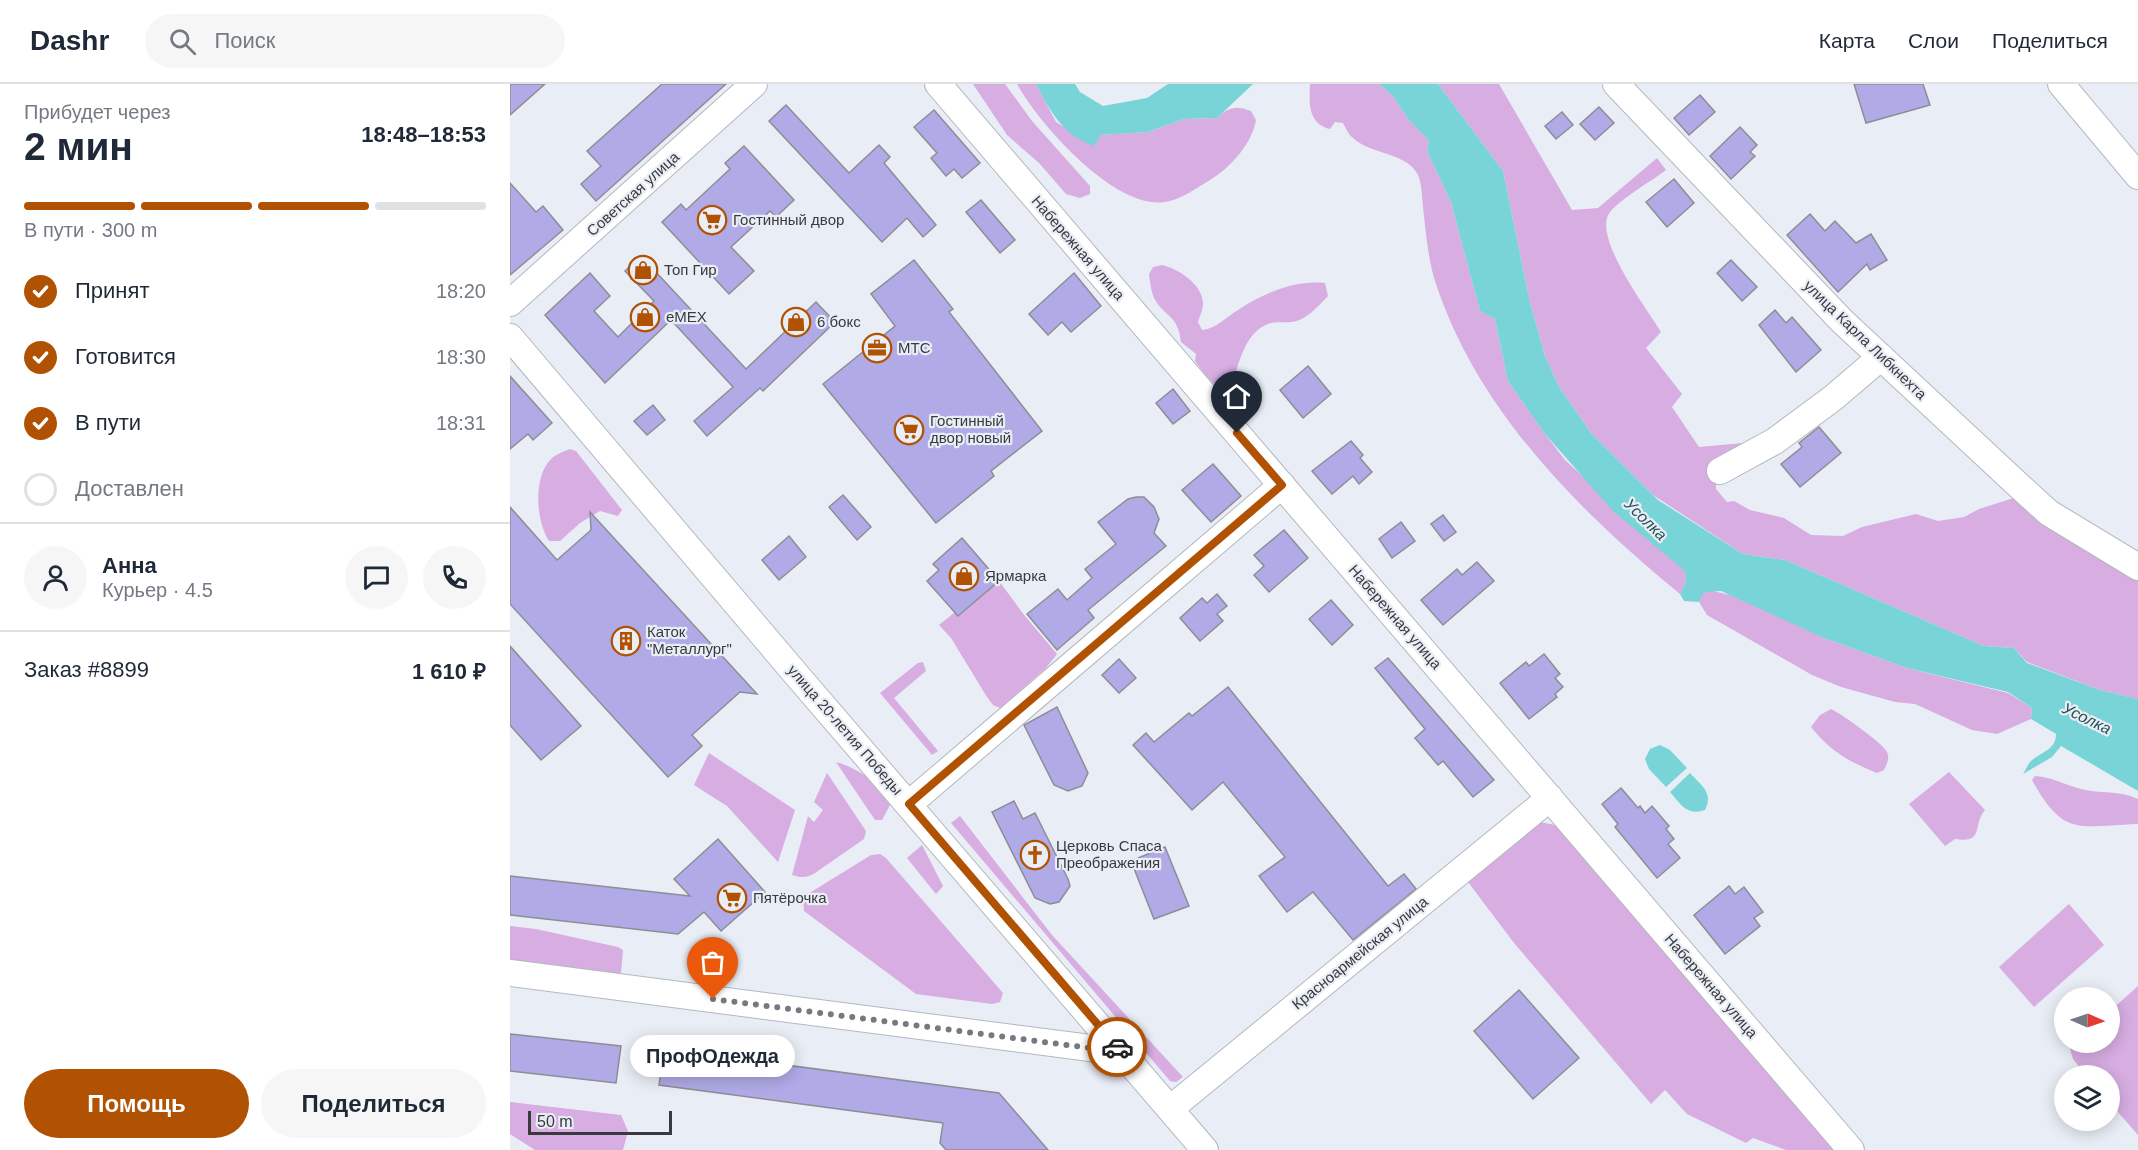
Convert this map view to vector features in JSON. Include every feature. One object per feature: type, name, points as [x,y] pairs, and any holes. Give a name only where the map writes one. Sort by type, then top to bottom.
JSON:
[{"type":"street","name":"Советская улица","points":[[510,303],[754,84]]},
{"type":"street","name":"Набережная улица","points":[[938,84],[1851,1150]]},
{"type":"street","name":"улица Карла Либкнехта","points":[[1616,84],[1842,321],[2049,513],[2138,567]]},
{"type":"street","points":[[2061,84],[2138,176]]},
{"type":"street","name":"улица 20-летия Победы","points":[[510,336],[1205,1150]]},
{"type":"street","points":[[1720,471],[1775,441],[1833,398],[1881,357]]},
{"type":"street","points":[[909,804],[1282,485]]},
{"type":"street","name":"Красноармейская улица","points":[[1170,1108],[1550,798]]},
{"type":"street","points":[[510,973],[1121,1052]]},
{"type":"shaded area","points":[[973,84],[1005,84],[1032,121],[1090,186],[1090,194],[1080,198],[1066,194],[1039,163],[1007,135]]},
{"type":"shaded area","points":[[1017,84],[1036,84],[1056,122],[1095,146],[1099,135],[1148,132],[1184,119],[1217,118],[1232,108],[1251,111],[1256,120],[1245,146],[1218,175],[1177,199],[1165,202],[1145,201],[1124,193],[1080,161],[1042,120]]},
{"type":"shaded area","points":[[1310,84],[1379,84],[1393,96],[1408,119],[1429,141],[1427,151],[1451,202],[1480,311],[1495,319],[1508,381],[1565,460],[1685,571],[1686,582],[1680,594],[1605,529],[1570,494],[1506,418],[1479,376],[1456,333],[1437,287],[1429,258],[1418,175],[1406,162],[1361,144],[1350,135],[1343,123],[1335,122],[1330,129],[1317,123],[1311,112]]},
{"type":"shaded area","points":[[1438,84],[1499,84],[1572,210],[1598,208],[1657,158],[1666,170],[1610,212],[1606,223],[1608,238],[1614,255],[1634,291],[1661,332],[1646,348],[1682,394],[1672,407],[1699,447],[1765,441],[1716,480],[1716,489],[1727,502],[1734,501],[1750,510],[1784,518],[1811,535],[1843,536],[1862,527],[1916,514],[1938,521],[1964,517],[1979,509],[2023,495],[2138,572],[2138,699],[2100,690],[2027,662],[2014,648],[1984,646],[1785,560],[1743,554],[1653,495],[1591,433],[1559,387],[1545,356],[1530,303],[1503,171]]},
{"type":"shaded area","points":[[1162,265],[1188,278],[1199,290],[1203,303],[1198,322],[1202,330],[1217,325],[1258,298],[1291,286],[1325,283],[1328,296],[1302,319],[1271,323],[1253,335],[1243,352],[1230,390],[1224,389],[1214,384],[1202,371],[1195,361],[1196,354],[1181,342],[1174,321],[1154,298],[1149,274],[1153,267]]},
{"type":"shaded area","points":[[570,449],[576,451],[622,510],[618,516],[600,511],[580,523],[560,541],[549,541],[539,512],[541,478],[552,458]]},
{"type":"shaded area","points":[[999,581],[1057,654],[1046,668],[1000,708],[993,705],[987,697],[951,638],[939,625],[955,612],[959,616]]},
{"type":"shaded area","points":[[1709,590],[1738,597],[1824,638],[1907,668],[2008,693],[2032,708],[2031,719],[1997,734],[1972,730],[1915,704],[1895,702],[1841,687],[1812,675],[1707,615],[1699,602],[1703,593]]},
{"type":"shaded area","points":[[923,662],[926,671],[894,698],[938,751],[932,755],[880,693],[918,663]]},
{"type":"shaded area","points":[[1831,709],[1884,748],[1888,756],[1884,770],[1877,773],[1849,760],[1818,736],[1811,727],[1820,715]]},
{"type":"shaded area","points":[[709,753],[795,810],[778,862],[727,806],[694,785]]},
{"type":"shaded area","points":[[836,762],[868,778],[882,791],[890,805],[882,820],[875,820]]},
{"type":"shaded area","points":[[1949,772],[1985,810],[1971,839],[1955,839],[1945,846],[1909,804]]},
{"type":"shaded area","points":[[827,773],[866,831],[864,839],[812,875],[798,877],[792,875],[808,816],[814,822],[823,810],[814,802]]},
{"type":"shaded area","points":[[2035,776],[2053,779],[2081,789],[2124,794],[2138,799],[2138,824],[2087,826],[2064,820],[2043,799],[2032,780]]},
{"type":"shaded area","points":[[960,816],[1052,935],[1183,1077],[1176,1082],[1170,1081],[951,823]]},
{"type":"shaded area","points":[[1535,821],[1555,825],[1835,1150],[1786,1150],[1753,1138],[1746,1143],[1687,1114],[1665,1090],[1651,1104],[1514,943],[1465,878]]},
{"type":"shaded area","points":[[922,845],[943,886],[936,894],[907,858]]},
{"type":"shaded area","points":[[880,854],[886,858],[1003,993],[1000,1002],[992,1004],[916,994],[804,911],[803,897],[871,855]]},
{"type":"shaded area","points":[[2069,904],[2104,945],[2034,1007],[1999,967]]},
{"type":"shaded area","points":[[510,926],[536,929],[618,947],[623,950],[621,973],[615,976],[510,963]]},
{"type":"shaded area","points":[[2138,986],[2138,1135],[2120,1115],[2120,1065],[2078,1065],[2071,1053],[2120,1053],[2120,1002]]},
{"type":"shaded area","points":[[510,1102],[621,1115],[628,1131],[623,1150],[535,1150],[510,1134]]},
{"type":"water","points":[[1036,84],[1075,84],[1080,92],[1103,106],[1147,98],[1168,84],[1253,84],[1217,118],[1184,119],[1148,132],[1100,135],[1095,146],[1084,142],[1066,129],[1052,113]]},
{"type":"water","name":"Усолка","points":[[1379,84],[1438,84],[1503,171],[1530,303],[1545,356],[1559,387],[1591,433],[1658,500],[1743,554],[1785,560],[1984,646],[2014,648],[2027,663],[2100,690],[2138,699],[2138,791],[2061,746],[2052,757],[2023,774],[2031,761],[2054,744],[2056,734],[2031,719],[2032,708],[2008,692],[1907,668],[1824,638],[1721,591],[1704,592],[1699,602],[1684,601],[1680,594],[1686,582],[1685,571],[1613,511],[1545,434],[1508,381],[1495,319],[1480,311],[1451,202],[1427,151],[1429,141],[1408,119],[1393,96]]},
{"type":"water","points":[[1660,745],[1670,750],[1687,768],[1666,787],[1649,769],[1645,759],[1650,749]]},
{"type":"water","points":[[1690,773],[1707,794],[1705,810],[1693,812],[1685,808],[1670,792]]},
{"type":"building","points":[[510,84],[545,84],[510,115]]},
{"type":"building","points":[[662,84],[726,84],[596,201],[581,184],[601,166],[587,151]]},
{"type":"building","points":[[1854,84],[1923,84],[1930,105],[1866,123]]},
{"type":"building","points":[[1700,95],[1715,112],[1689,135],[1674,118]]},
{"type":"building","points":[[786,105],[849,173],[879,145],[890,157],[884,163],[936,225],[923,237],[907,218],[882,242],[769,121]]},
{"type":"building","points":[[1599,107],[1614,123],[1595,140],[1580,124]]},
{"type":"building","points":[[934,110],[980,163],[962,178],[954,169],[946,176],[931,158],[937,153],[914,127]]},
{"type":"building","points":[[1562,112],[1573,125],[1556,139],[1545,126]]},
{"type":"building","points":[[1740,127],[1757,145],[1750,152],[1755,156],[1731,179],[1710,156]]},
{"type":"building","name":"Гостинный двор","points":[[744,146],[794,200],[776,217],[770,211],[731,247],[754,271],[729,294],[662,222],[681,204],[686,210],[730,169],[725,163]]},
{"type":"building","points":[[1674,179],[1694,203],[1667,227],[1646,202]]},
{"type":"building","points":[[510,183],[536,212],[543,206],[563,230],[510,275]]},
{"type":"building","points":[[981,200],[1015,240],[1000,253],[966,212]]},
{"type":"building","points":[[1810,214],[1825,231],[1835,221],[1856,243],[1871,234],[1887,260],[1870,270],[1867,264],[1838,292],[1787,235]]},
{"type":"building","points":[[641,256],[746,369],[816,302],[835,322],[763,391],[760,388],[707,436],[694,421],[733,387],[671,320],[605,383],[545,315],[590,273],[610,296],[594,311],[618,337],[654,301],[625,271]]},
{"type":"building","points":[[914,260],[953,309],[949,312],[1042,431],[991,471],[994,476],[936,523],[823,384],[895,326],[871,294]]},
{"type":"building","points":[[1731,260],[1757,287],[1742,301],[1717,273]]},
{"type":"building","points":[[1074,273],[1101,306],[1071,332],[1062,322],[1048,335],[1029,314]]},
{"type":"building","points":[[1775,310],[1786,323],[1792,317],[1821,350],[1796,372],[1759,325]]},
{"type":"building","points":[[1308,366],[1331,394],[1303,418],[1280,390]]},
{"type":"building","points":[[510,376],[552,423],[533,440],[528,434],[510,449]]},
{"type":"building","points":[[1173,389],[1190,411],[1173,424],[1156,403]]},
{"type":"building","points":[[653,405],[665,420],[647,435],[634,421]]},
{"type":"building","points":[[1819,427],[1841,453],[1800,487],[1781,464],[1802,447],[1799,443]]},
{"type":"building","points":[[1351,441],[1363,455],[1360,458],[1372,472],[1359,484],[1353,476],[1332,494],[1312,471]]},
{"type":"building","points":[[1213,464],[1241,496],[1211,522],[1182,490]]},
{"type":"building","points":[[843,495],[871,527],[857,540],[829,507]]},
{"type":"building","points":[[1144,497],[1154,507],[1159,519],[1154,533],[1166,546],[1088,610],[1094,618],[1057,650],[1027,614],[1058,589],[1067,600],[1092,578],[1085,569],[1116,544],[1098,522],[1128,499]]},
{"type":"building","name":"Каток \"Металлург\"","points":[[510,507],[557,560],[591,530],[590,512],[757,694],[740,692],[692,735],[702,746],[668,777],[510,604]]},
{"type":"building","points":[[1443,515],[1456,532],[1444,541],[1431,524]]},
{"type":"building","points":[[1401,522],[1415,541],[1392,558],[1379,539]]},
{"type":"building","points":[[1284,530],[1308,558],[1269,592],[1254,575],[1264,566],[1254,555]]},
{"type":"building","points":[[789,536],[806,557],[779,580],[762,560]]},
{"type":"building","name":"Ярмарка","points":[[962,538],[999,581],[958,616],[927,581],[939,570],[933,564]]},
{"type":"building","points":[[1477,562],[1494,581],[1443,625],[1421,600],[1457,569],[1462,575]]},
{"type":"building","points":[[1217,594],[1227,606],[1217,614],[1223,621],[1200,641],[1180,618],[1202,598],[1207,603]]},
{"type":"building","points":[[1331,600],[1353,625],[1332,645],[1309,619]]},
{"type":"building","points":[[510,646],[581,726],[541,760],[510,725]]},
{"type":"building","points":[[1544,654],[1560,674],[1555,678],[1563,687],[1555,694],[1557,697],[1529,719],[1500,683],[1526,662],[1529,666]]},
{"type":"building","points":[[1388,658],[1494,780],[1473,797],[1443,761],[1438,765],[1415,738],[1425,729],[1375,668]]},
{"type":"building","points":[[1119,659],[1136,678],[1119,693],[1102,675]]},
{"type":"building","points":[[1228,687],[1388,886],[1404,874],[1416,889],[1353,940],[1313,892],[1287,912],[1259,876],[1285,857],[1223,782],[1192,810],[1133,745],[1146,733],[1154,742],[1189,713],[1192,716]]},
{"type":"building","points":[[1057,707],[1088,773],[1082,786],[1068,791],[1054,785],[1024,725]]},
{"type":"building","points":[[1621,788],[1645,813],[1652,806],[1669,826],[1666,829],[1674,839],[1668,844],[1680,858],[1657,878],[1615,827],[1618,824],[1602,804]]},
{"type":"building","name":"Церковь Спаса Преображения","points":[[1014,801],[1023,819],[1035,813],[1068,879],[1070,886],[1059,902],[1050,904],[1035,898],[992,812]]},
{"type":"building","points":[[718,839],[765,892],[721,931],[704,912],[678,934],[510,915],[510,876],[690,896],[674,879]]},
{"type":"building","points":[[1165,847],[1189,906],[1154,919],[1131,861]]},
{"type":"building","points":[[1729,886],[1735,894],[1744,887],[1763,912],[1754,918],[1760,926],[1725,954],[1694,915]]},
{"type":"building","points":[[1519,990],[1579,1058],[1533,1099],[1474,1031]]},
{"type":"building","points":[[510,1034],[621,1046],[616,1083],[510,1071]]},
{"type":"building","points":[[664,1049],[999,1093],[1048,1150],[946,1150],[940,1143],[943,1123],[659,1085]]},
{"type":"way so far","points":[[713,999],[1121,1052],[1117,1047]]},
{"type":"place","name":"Гостинный двор","points":[[712,220]]},
{"type":"place","name":"Топ Гир","points":[[643,270]]},
{"type":"place","name":"eMEX","points":[[645,317]]},
{"type":"place","name":"6 бокс","points":[[796,322]]},
{"type":"place","name":"МТС","points":[[877,348]]},
{"type":"place","name":"Гостинный двор новый","points":[[909,430]]},
{"type":"place","name":"Ярмарка","points":[[964,576]]},
{"type":"place","name":"Каток \"Металлург\"","points":[[626,641]]},
{"type":"place","name":"Церковь Спаса Преображения","points":[[1035,855]]},
{"type":"place","name":"Пятёрочка","points":[[732,898]]},
{"type":"place","name":"ПрофОдежда","points":[[713,999]]},
{"type":"route","points":[[1117,1047],[909,804],[1282,485],[1237,433]]}]
